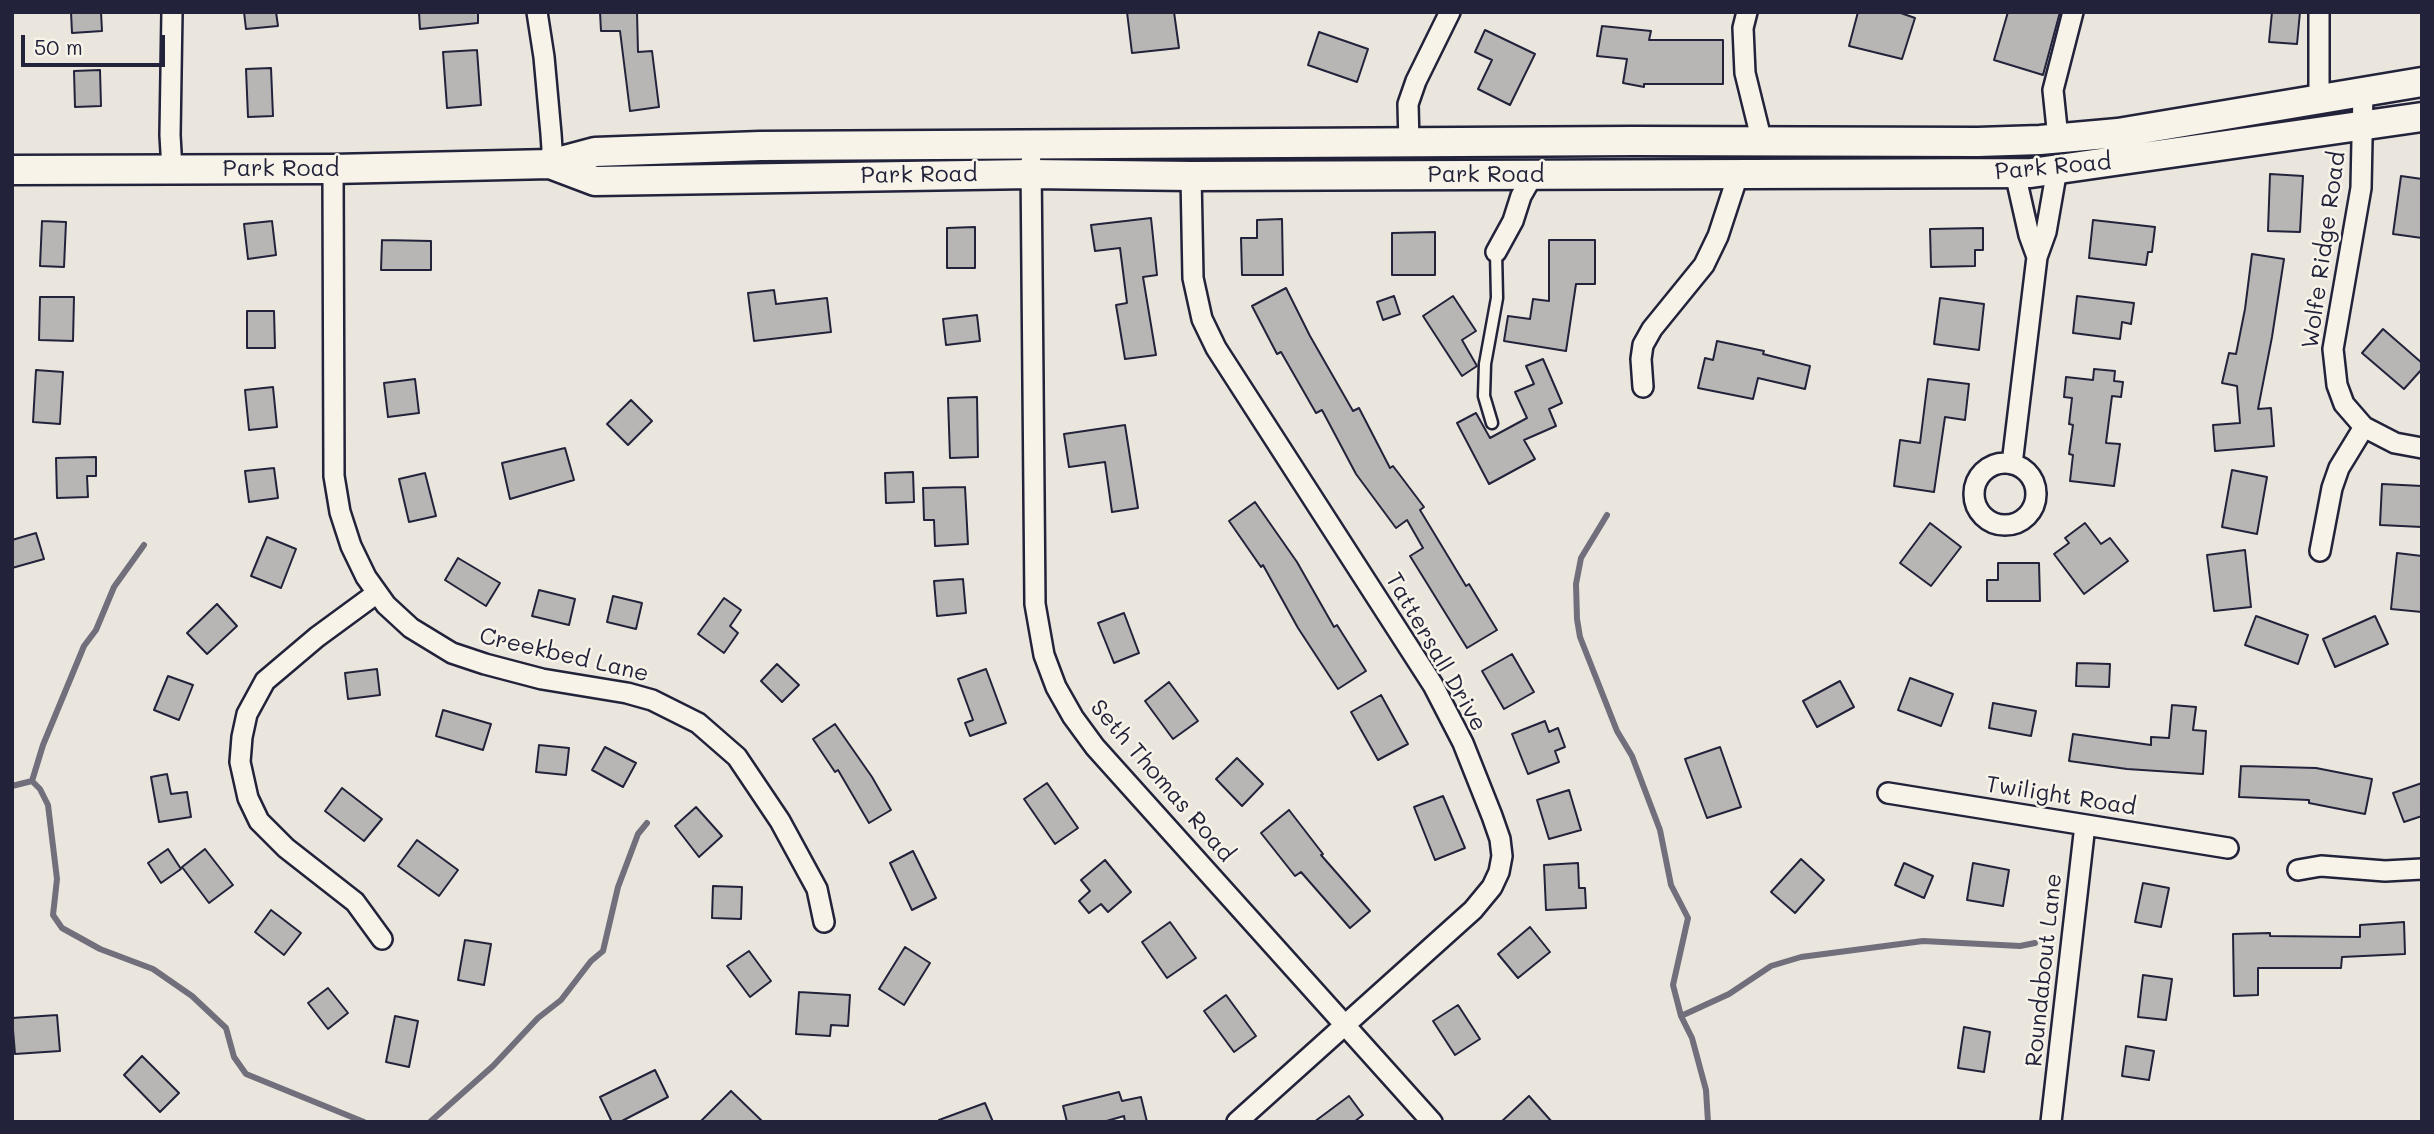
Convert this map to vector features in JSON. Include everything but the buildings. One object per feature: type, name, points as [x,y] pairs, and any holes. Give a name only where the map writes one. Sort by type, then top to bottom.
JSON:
[{"type":"main road","name":"Park Road","points":[[12,170],[332,169],[550,164],[595,152],[760,146],[1634,141],[1910,143],[2059,138],[2119,132],[2422,82]]},
{"type":"main road","name":"Park Road","points":[[550,164],[595,181],[1031,174],[1191,176],[2015,173],[2422,117]]},
{"type":"street","points":[[172,12],[170,135],[173,170]]},
{"type":"street","points":[[537,12],[552,149],[550,164]]},
{"type":"street","points":[[1409,144],[1408,104],[1416,81],[1450,12]]},
{"type":"street","points":[[1747,12],[1743,28],[1745,73],[1762,142]]},
{"type":"street","points":[[2059,138],[2053,90],[2073,12]]},
{"type":"street","points":[[2319,12],[2319,99]]},
{"type":"street","name":"Wolfe Ridge Road","points":[[2362,92],[2364,126],[2360,201],[2333,349],[2337,386],[2344,404],[2364,427],[2395,443],[2422,448]]},
{"type":"street","name":"Seth Thomas Road","points":[[1032,144],[1035,604],[1048,666],[1056,687],[1073,718],[1095,747],[1433,1122]]},
{"type":"street","name":"Creekbed Lane","points":[[332,169],[334,476],[340,512],[351,546],[366,577],[377,593],[411,628],[452,653],[541,679],[639,696],[698,723],[737,757],[780,821],[817,889],[824,922]]},
{"type":"street","points":[[2012,464],[2038,257],[2046,232],[2057,169]]},
{"type":"street","points":[[2015,173],[2029,234],[2038,257]]},
{"type":"street","points":[[1643,387],[1643,345],[1704,265],[1718,236],[1738,174]]},
{"type":"street","points":[[1496,252],[1533,175]]},
{"type":"street","name":"Tattersall Drive","points":[[1191,176],[1193,278],[1202,319],[1216,348],[1433,685],[1463,743],[1500,839],[1502,856],[1499,872],[1486,895],[1473,910],[1237,1122]]},
{"type":"street","points":[[2320,551],[2332,488],[2339,468],[2364,427]]},
{"type":"street","points":[[377,593],[317,637],[265,681],[247,713],[240,762],[248,798],[259,821],[286,848],[355,902],[382,939]]},
{"type":"street","name":"Twilight Road","points":[[1888,793],[2228,848]]},
{"type":"street","name":"Roundabout Lane","points":[[2051,1122],[2085,825]]},
{"type":"street","points":[[2298,870],[2320,866],[2385,871],[2422,869]]},
{"type":"lane","points":[[1492,423],[1484,396],[1484,375],[1497,298],[1496,252]]},
{"type":"waterway","points":[[1607,515],[1581,558],[1576,584],[1577,619],[1580,637],[1617,731],[1632,756],[1660,830],[1671,885],[1688,918],[1673,985],[1681,1016],[1692,1038],[1706,1090],[1708,1122]]},
{"type":"waterway","points":[[32,781],[43,745],[84,646],[96,630],[114,587],[144,545]]},
{"type":"waterway","points":[[32,781],[40,789],[48,805],[57,879],[53,915],[62,928],[100,949],[153,969],[192,996],[226,1028],[234,1057],[246,1074],[364,1122]]},
{"type":"waterway","points":[[12,786],[32,781]]},
{"type":"waterway","points":[[430,1122],[493,1066],[538,1018],[561,1000],[591,961],[603,951],[618,887],[638,834],[647,823]]},
{"type":"waterway","points":[[1681,1016],[1729,994],[1771,966],[1801,957],[1923,941],[2020,946],[2035,943]]}]
